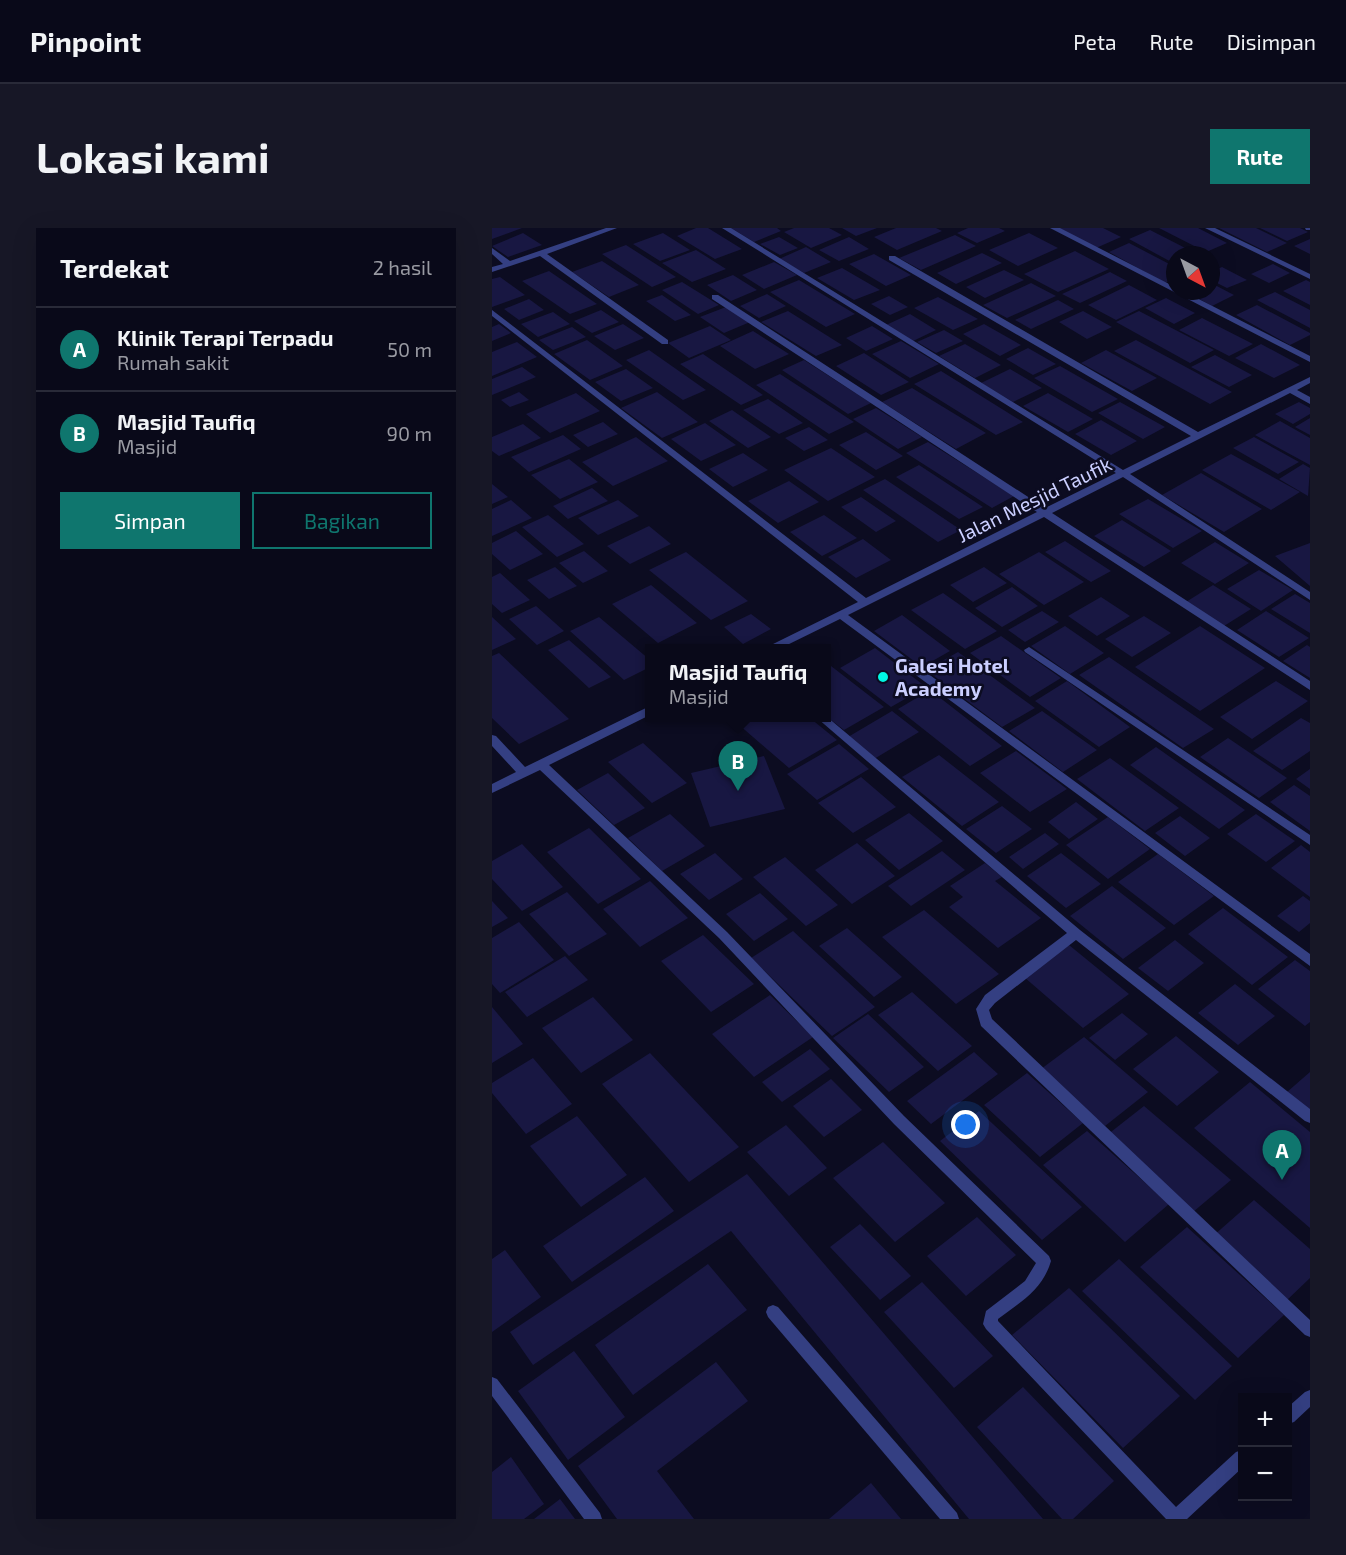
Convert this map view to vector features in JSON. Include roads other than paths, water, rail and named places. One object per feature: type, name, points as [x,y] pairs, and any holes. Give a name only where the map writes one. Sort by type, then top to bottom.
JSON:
[{"type":"street","points":[[492,270],[613,228]]},
{"type":"street","points":[[726,228],[1124,474],[1310,597]]},
{"type":"street","points":[[1054,228],[1166,285]]},
{"type":"street","points":[[1209,228],[1310,277]]},
{"type":"street","points":[[492,250],[508,264]]},
{"type":"street","points":[[541,253],[665,342]]},
{"type":"street","points":[[892,258],[1199,436]]},
{"type":"street","points":[[715,297],[1310,687]]},
{"type":"street","points":[[1195,300],[1310,359]]},
{"type":"street","points":[[492,312],[866,602]]},
{"type":"street","name":"Jalan Mesjid Taufik","points":[[781,644],[1310,380]]},
{"type":"street","points":[[1290,390],[1310,401]]},
{"type":"street","points":[[841,615],[1310,961]]},
{"type":"street","points":[[1029,650],[1310,842]]},
{"type":"street","points":[[492,789],[645,712]]},
{"type":"street","points":[[828,722],[1076,933],[1310,1117]]},
{"type":"street","points":[[492,739],[524,773]]},
{"type":"street","points":[[541,764],[723,935],[899,1120],[1044,1261],[1043,1272],[1037,1280],[991,1316],[991,1324],[1175,1518],[1238,1462]]},
{"type":"street","points":[[1076,933],[990,999],[982,1009],[986,1022],[1310,1330]]},
{"type":"street","points":[[773,1312],[951,1519]]},
{"type":"street","points":[[492,1384],[594,1519]]},
{"type":"street","points":[[1292,1413],[1310,1397]]},
{"type":"place","name":"Galesi Hotel Academy","points":[[883,677]]},
{"type":"place","name":"Masjid Taufiq","points":[[738,791]]},
{"type":"place","name":"Klinik Terapi Terpadu","points":[[1282,1180]]}]
